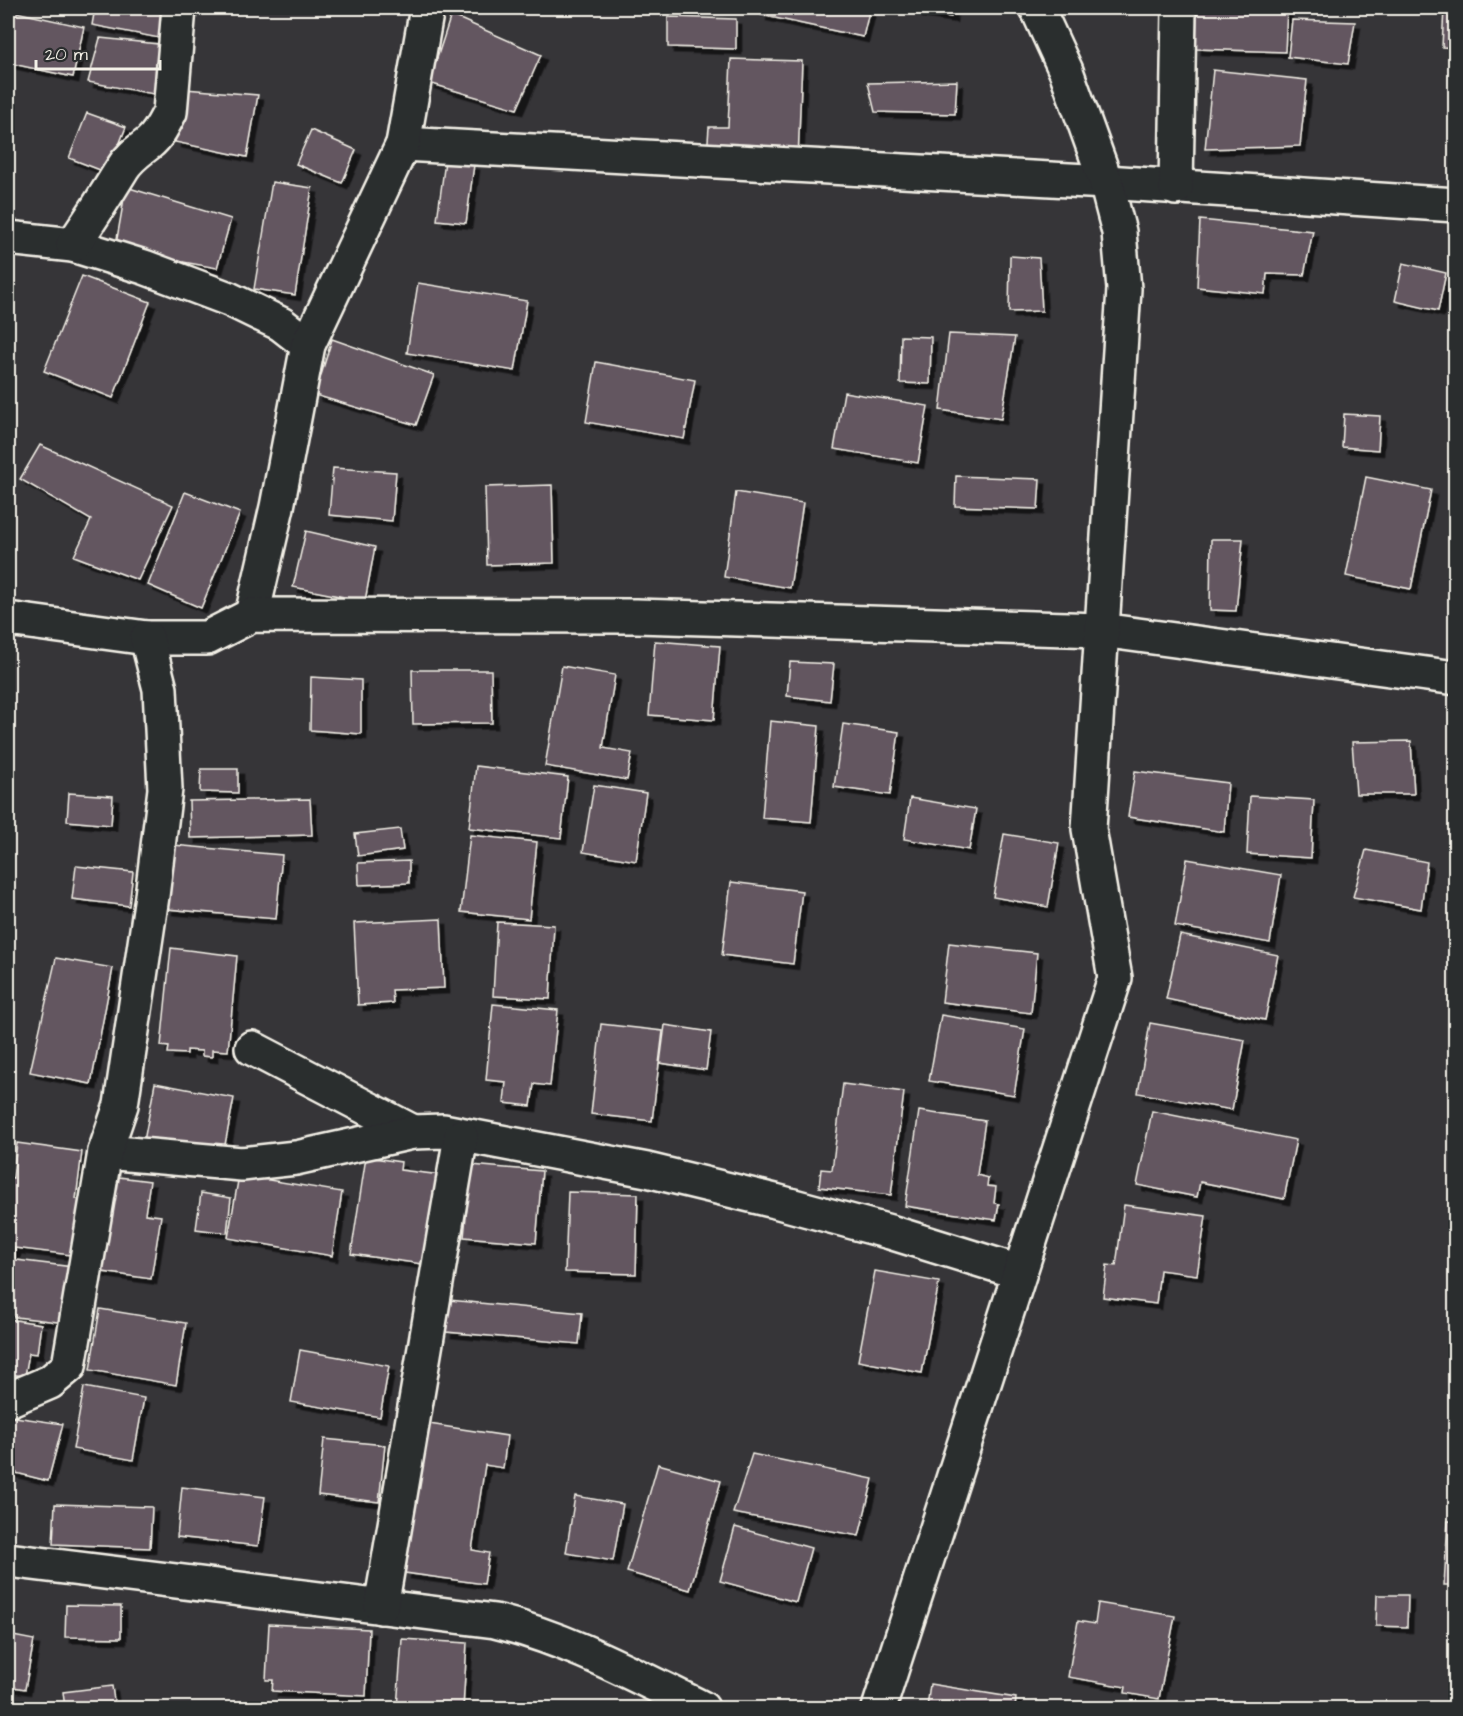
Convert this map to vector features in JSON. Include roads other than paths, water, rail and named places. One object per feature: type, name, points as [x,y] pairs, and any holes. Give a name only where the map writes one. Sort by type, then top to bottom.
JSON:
[{"type":"street","points":[[73,245],[116,184],[122,169],[134,154],[151,142],[170,112],[179,8]]},
{"type":"street","points":[[252,615],[277,507],[308,345],[403,144],[428,8]]},
{"type":"street","points":[[879,1708],[1115,978],[1089,829],[1124,289],[1119,232],[1106,182],[1066,71],[1037,8]]},
{"type":"street","points":[[1176,188],[1179,8]]},
{"type":"street","points":[[403,144],[1106,182],[1455,205]]},
{"type":"street","points":[[8,238],[73,245],[228,299],[282,324],[308,345]]},
{"type":"street","points":[[8,619],[147,638],[207,638],[252,615],[636,616],[1101,630],[1455,678]]},
{"type":"street","points":[[8,1400],[50,1382],[69,1366],[105,1152],[122,1105],[165,789],[160,689],[147,638]]},
{"type":"street","points":[[252,1048],[413,1132]]},
{"type":"street","points":[[105,1152],[242,1164],[296,1158],[413,1132],[443,1131],[635,1168],[765,1199],[890,1232],[1019,1272]]},
{"type":"street","points":[[381,1607],[461,1136]]},
{"type":"street","points":[[8,1560],[495,1621],[534,1630],[579,1647],[702,1708]]}]
